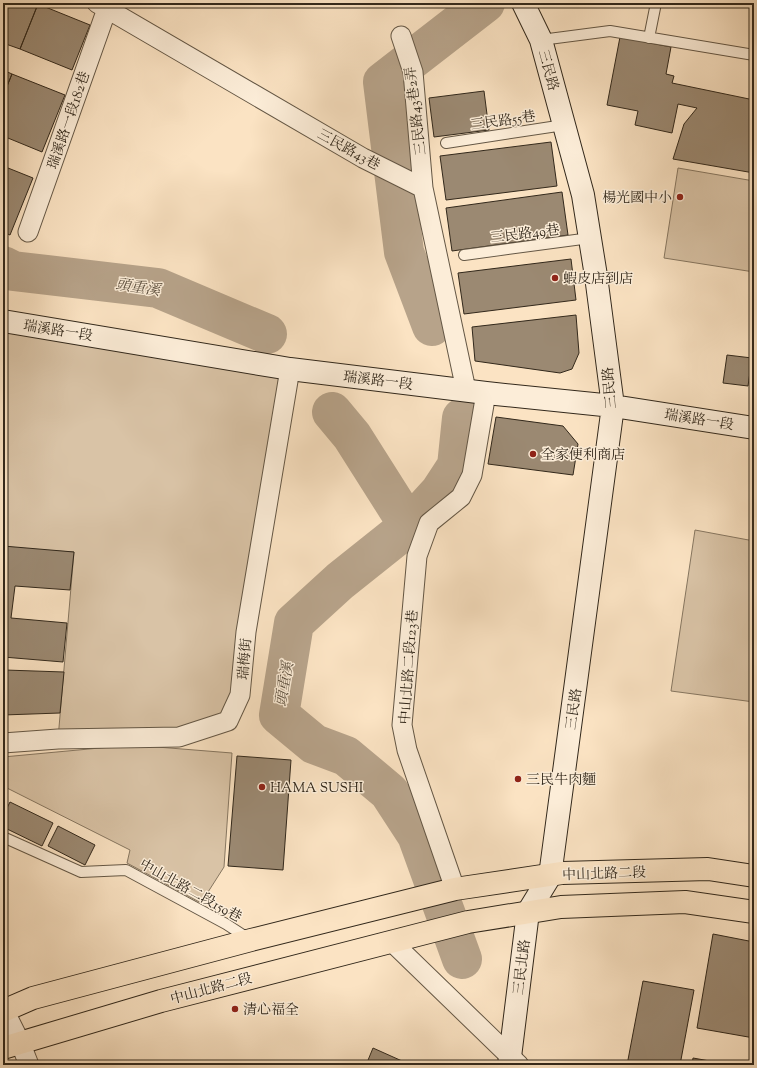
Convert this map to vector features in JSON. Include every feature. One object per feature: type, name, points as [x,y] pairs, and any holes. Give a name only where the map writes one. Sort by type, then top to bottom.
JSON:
[{"type":"main road","name":"中山北路二段","points":[[251,940],[420,897],[455,890],[562,874],[708,869],[754,876]]},
{"type":"main road","points":[[528,912],[561,907],[685,902],[754,912]]},
{"type":"main road","name":"中山北路二段","points":[[12,1045],[161,1001],[391,940],[468,922],[528,912]]},
{"type":"main road","points":[[3,1010],[33,998],[251,940]]},
{"type":"street","name":"三民路","points":[[523,3],[541,40],[583,195],[613,406],[550,876]]},
{"type":"street","name":"三民路43巷","points":[[105,5],[363,158],[423,188]]},
{"type":"street","name":"瑞溪路一段182巷","points":[[28,232],[105,5]]},
{"type":"street","name":"三民路43巷2弄","points":[[401,36],[413,72],[423,188]]},
{"type":"street","points":[[423,188],[476,392]]},
{"type":"street","name":"瑞溪路一段","points":[[3,321],[290,369],[476,392],[613,406],[754,428]]},
{"type":"street","name":"瑞梅街","points":[[3,743],[58,738],[179,738],[228,721],[240,695],[246,632],[290,369]]},
{"type":"street","name":"中山北路二段123巷","points":[[455,890],[407,750],[402,725],[417,556],[429,523],[462,497],[472,475],[476,392]]},
{"type":"street","name":"三民北路","points":[[512,1062],[528,912],[550,876]]},
{"type":"street","points":[[391,940],[512,1062]]},
{"type":"street","points":[[3,1010],[12,1045],[29,1065]]},
{"type":"lane","points":[[649,38],[656,3]]},
{"type":"lane","points":[[541,40],[610,31],[754,55]]},
{"type":"lane","name":"三民路55巷","points":[[446,143],[564,125]]},
{"type":"lane","name":"三民路49巷","points":[[464,255],[590,238]]},
{"type":"lane","name":"中山北路二段159巷","points":[[3,837],[81,872],[126,870],[226,924],[251,940]]},
{"type":"shaded area","points":[[678,168],[754,181],[754,272],[664,258]]},
{"type":"shaded area","points":[[3,321],[290,369],[228,721],[179,737],[58,739],[74,552],[3,548]]},
{"type":"shaded area","points":[[695,530],[754,541],[754,702],[671,691]]},
{"type":"shaded area","points":[[132,745],[232,753],[224,867],[201,903],[127,863],[130,850],[5,787],[3,788],[3,757]]},
{"type":"building","points":[[3,3],[38,4],[20,49],[3,43]]},
{"type":"building","points":[[38,4],[90,25],[72,70],[20,49]]},
{"type":"building","points":[[620,37],[671,47],[666,74],[674,76],[672,83],[754,100],[754,173],[673,159],[684,124],[697,108],[678,104],[672,133],[635,125],[638,111],[607,105]]},
{"type":"building","points":[[3,70],[12,74],[3,96]]},
{"type":"building","points":[[12,74],[65,95],[42,152],[3,136],[3,96]]},
{"type":"building","points":[[484,91],[489,130],[434,137],[429,98]]},
{"type":"building","points":[[551,142],[557,186],[446,200],[440,156]]},
{"type":"building","points":[[3,166],[33,178],[10,235],[3,232]]},
{"type":"building","points":[[562,192],[568,235],[452,251],[446,208]]},
{"type":"building","points":[[571,259],[576,300],[464,314],[458,273]]},
{"type":"building","points":[[576,315],[579,353],[572,369],[560,373],[475,361],[472,327]]},
{"type":"building","points":[[727,355],[752,358],[748,386],[723,383]]},
{"type":"building","name":"全家便利商店","points":[[496,417],[563,426],[578,444],[573,475],[488,464]]},
{"type":"building","points":[[3,546],[74,552],[70,590],[15,586],[11,618],[67,623],[63,662],[3,657]]},
{"type":"building","points":[[3,657],[5,657],[5,670],[64,672],[60,713],[3,715]]},
{"type":"building","name":"HAMA SUSHI","points":[[237,756],[291,760],[283,870],[228,866]]},
{"type":"building","points":[[10,802],[53,823],[42,846],[3,827],[3,816]]},
{"type":"building","points":[[58,826],[95,845],[85,865],[48,846]]},
{"type":"building","points":[[713,934],[754,942],[754,1038],[697,1028]]},
{"type":"building","points":[[643,981],[694,990],[680,1065],[627,1065]]},
{"type":"building","points":[[373,1048],[411,1065],[366,1065]]},
{"type":"building","points":[[693,1058],[732,1065],[692,1065]]},
{"type":"waterway","points":[[432,326],[404,252],[383,82],[485,3]]},
{"type":"waterway","name":"頭重溪","points":[[3,266],[13,271],[158,288],[267,334]]},
{"type":"waterway","name":"頭重溪","points":[[332,412],[352,436],[409,526]]},
{"type":"waterway","name":"頭重溪","points":[[462,418],[457,466],[440,492],[409,526],[340,581],[294,623],[279,715],[314,744],[346,756],[389,792],[417,835],[462,959]]},
{"type":"place","name":"楊光國中小","points":[[680,197]]},
{"type":"place","name":"蝦皮店到店","points":[[555,278]]},
{"type":"place","name":"全家便利商店","points":[[533,454]]},
{"type":"place","name":"三民牛肉麵","points":[[518,779]]},
{"type":"place","name":"HAMA SUSHI","points":[[262,787]]},
{"type":"place","name":"清心福全","points":[[235,1009]]}]
